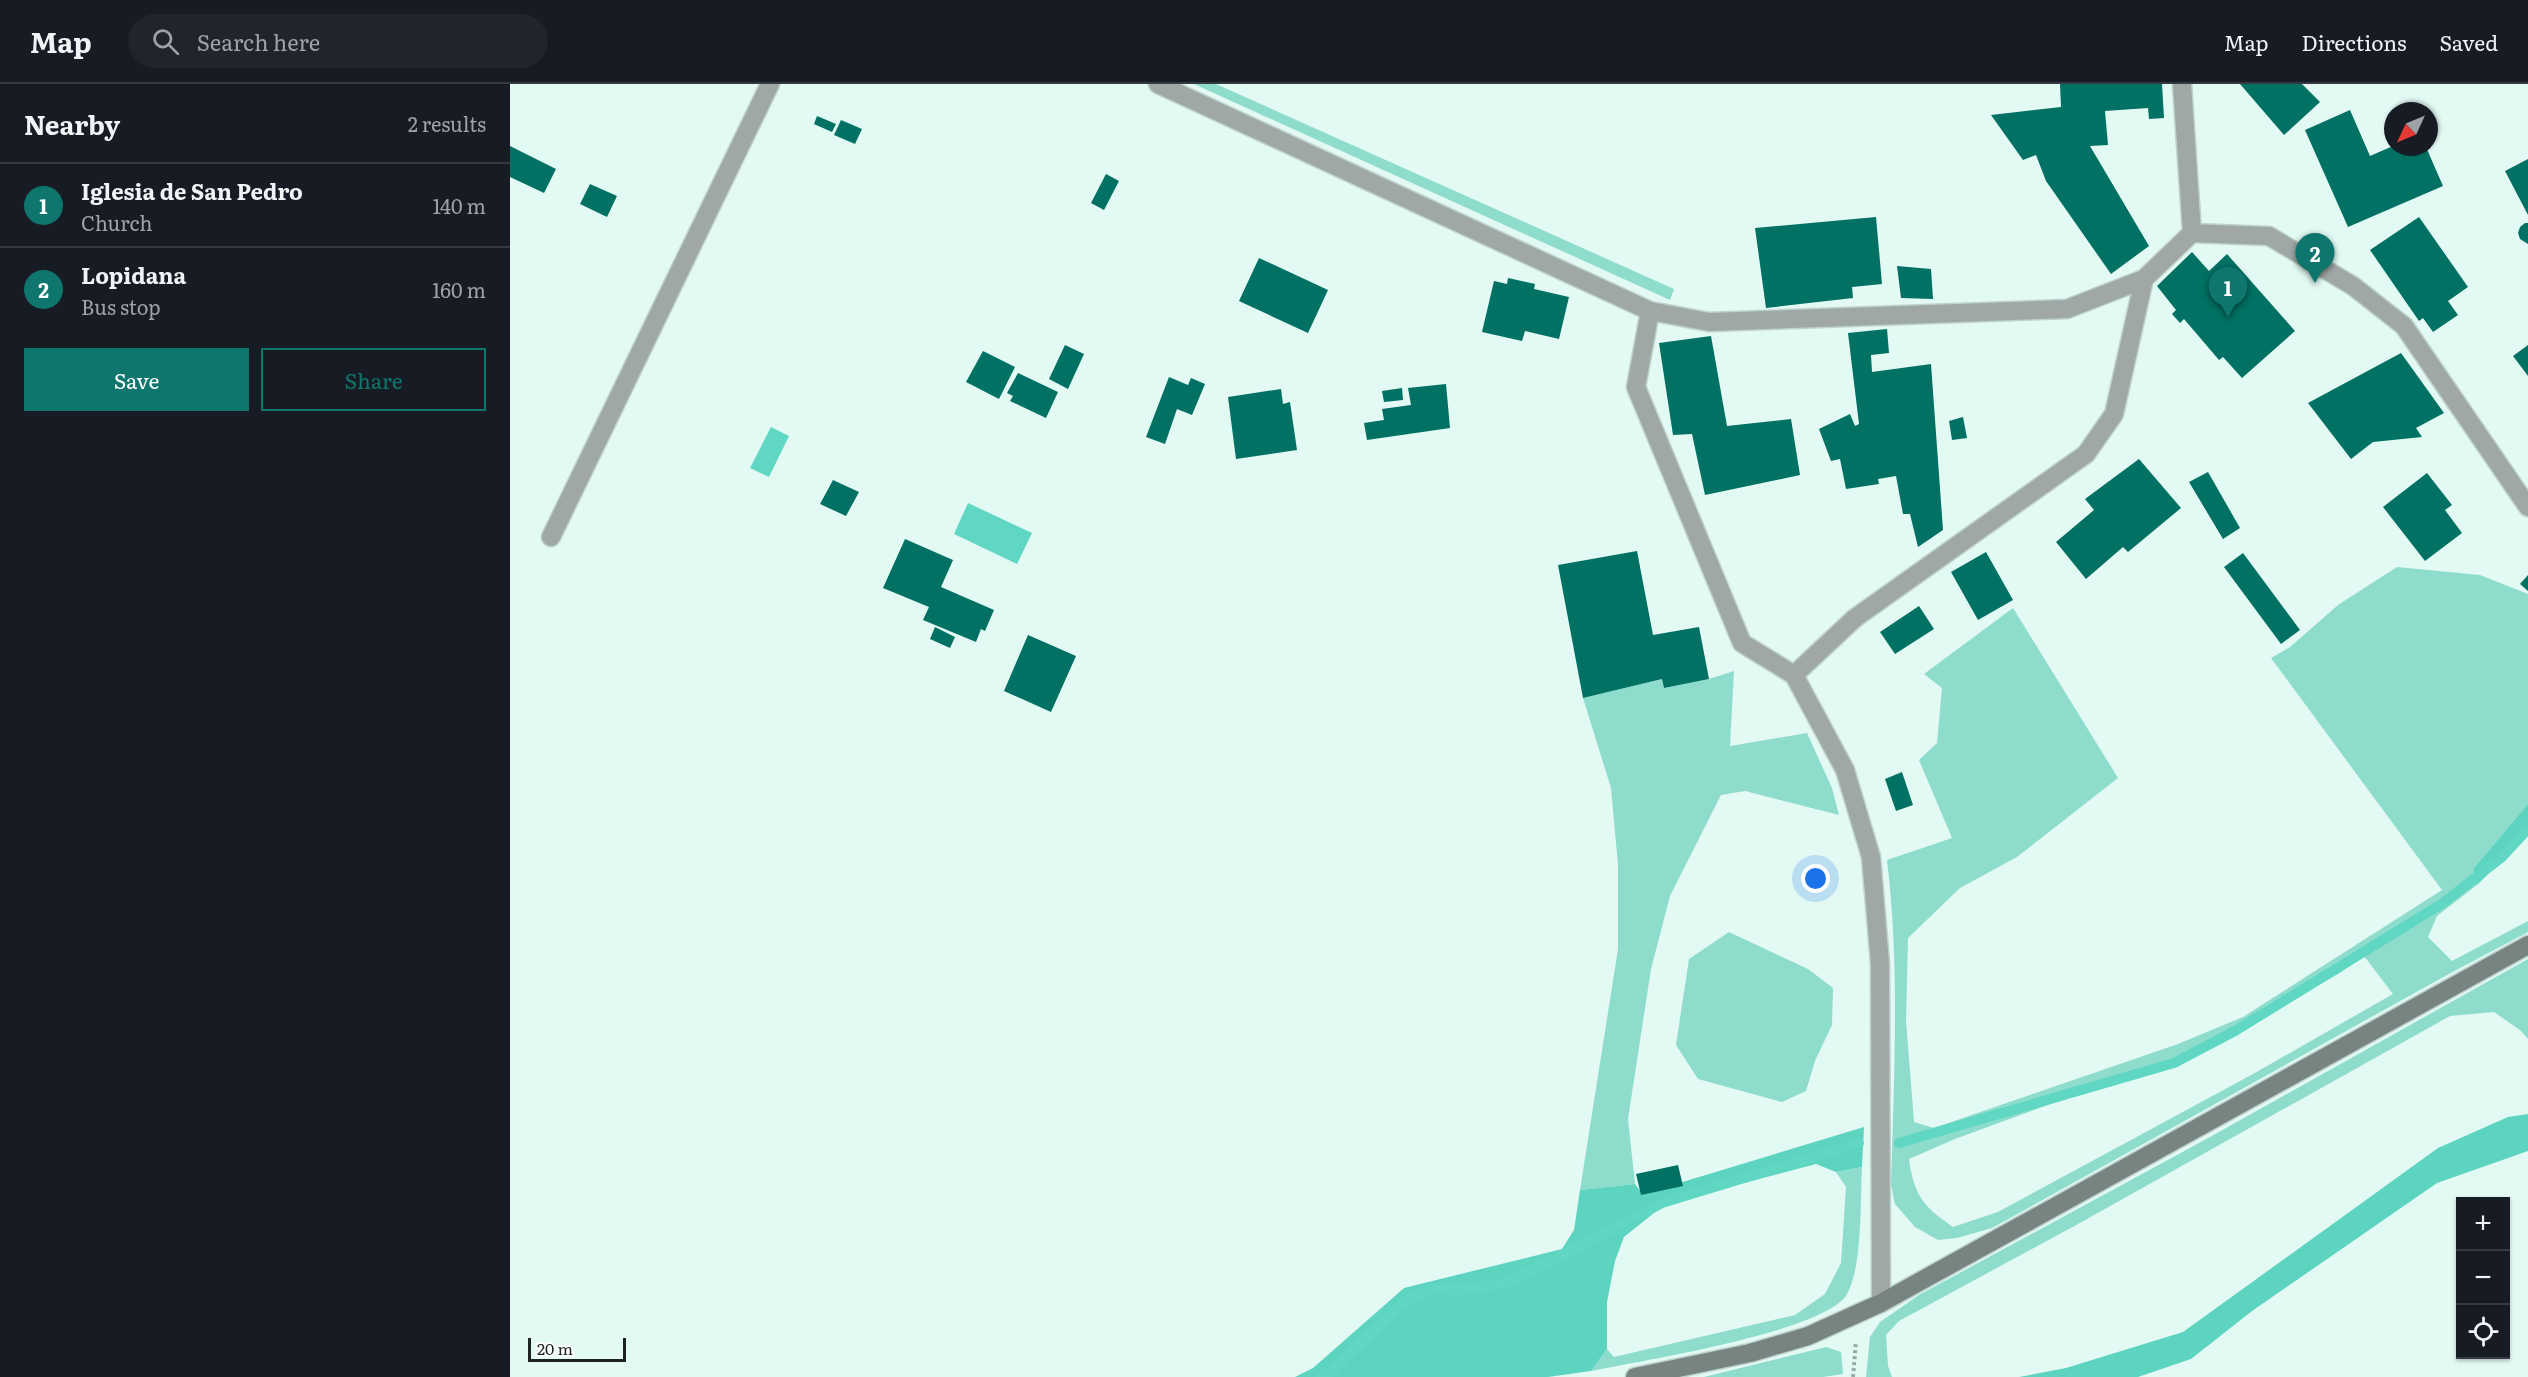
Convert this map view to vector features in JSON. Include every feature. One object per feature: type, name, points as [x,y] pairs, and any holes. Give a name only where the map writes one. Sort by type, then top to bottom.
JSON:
[{"type":"street","points":[[551,537],[770,84]]},
{"type":"street","points":[[1158,84],[1650,312],[1709,322],[2067,309],[2144,279],[2192,233],[2269,236],[2353,286],[2404,326],[2528,507]]},
{"type":"street","points":[[2182,84],[2192,233]]},
{"type":"street","points":[[1794,675],[1855,618],[2086,454],[2114,414],[2144,279]]},
{"type":"street","points":[[1650,312],[1636,387],[1742,643],[1794,675],[1845,770],[1871,857],[1880,963],[1881,1303]]},
{"type":"street","points":[[1635,1377],[1750,1353],[1808,1336],[1881,1303],[2528,945]]},
{"type":"shaded area","points":[[1194,84],[1216,84],[1674,289],[1670,300]]},
{"type":"shaded area","points":[[771,427],[789,436],[769,477],[750,468]]},
{"type":"shaded area","points":[[968,503],[1032,533],[1017,564],[954,534]]},
{"type":"shaded area","points":[[2397,567],[2480,575],[2528,594],[2528,804],[2473,869],[2477,885],[2437,916],[2428,937],[2452,961],[2528,921],[2528,932],[1992,1228],[1957,1238],[1938,1240],[1915,1227],[1895,1204],[1891,1185],[1895,981],[1887,860],[1952,838],[1919,760],[1937,743],[1942,688],[1924,674],[2013,608],[2118,778],[2017,857],[1960,888],[1908,938],[1906,1021],[1914,1122],[1934,1128],[2178,1044],[2243,1017],[2442,890],[2271,658],[2290,647],[2338,605]],"holes":[[[2364,956],[2393,994],[2253,1074],[1998,1212],[1953,1227],[1935,1213],[1917,1192],[1909,1159],[1955,1139],[2105,1084],[2193,1056],[2338,974]]]},
{"type":"shaded area","points":[[1734,671],[1730,746],[1807,733],[1832,788],[1839,815],[1745,791],[1721,795],[1670,896],[1651,969],[1628,1119],[1635,1184],[1580,1190],[1618,949],[1618,865],[1611,788],[1583,698],[1662,679],[1664,688],[1709,679]]},
{"type":"shaded area","points":[[2528,804],[2528,834],[2477,885],[2473,869]]},
{"type":"shaded area","points":[[1729,932],[1808,969],[1833,988],[1832,1025],[1815,1061],[1806,1091],[1782,1102],[1698,1079],[1676,1045],[1689,959]]},
{"type":"shaded area","points":[[2528,959],[2528,1039],[2520,1030],[2494,1012],[2450,1016],[2078,1224],[1899,1321],[1886,1335],[1888,1366],[1892,1377],[1866,1377],[1870,1337],[1880,1322],[1919,1295],[2210,1137]]},
{"type":"shaded area","points":[[2528,1114],[2528,1151],[2437,1183],[2252,1311],[2191,1359],[2138,1377],[2019,1377],[2066,1368],[2183,1332],[2438,1148],[2508,1117]]},
{"type":"shaded area","points":[[1864,1127],[1862,1167],[1836,1172],[1816,1164],[1665,1204],[1624,1237],[1615,1261],[1607,1302],[1607,1349],[1591,1371],[1548,1377],[1295,1377],[1313,1368],[1404,1288],[1562,1249],[1574,1230],[1580,1190],[1635,1184],[1643,1194]]},
{"type":"shaded area","points":[[1862,1167],[1860,1232],[1856,1267],[1847,1294],[1832,1308],[1805,1321],[1729,1343],[1591,1371],[1607,1349],[1614,1357],[1795,1315],[1825,1294],[1841,1263],[1846,1187],[1836,1172]]},
{"type":"shaded area","points":[[1826,1347],[1841,1352],[1843,1374],[1823,1377],[1704,1377]]},
{"type":"building","points":[[2060,84],[2162,84],[2164,118],[2149,119],[2148,108],[2105,111],[2108,145],[2090,146],[2149,246],[2111,274],[2046,181],[2036,155],[2023,160],[1991,115],[2061,107]]},
{"type":"building","points":[[2240,84],[2302,84],[2320,102],[2284,135]]},
{"type":"building","points":[[2350,110],[2370,156],[2384,150],[2384,156],[2430,156],[2443,186],[2348,227],[2305,130]]},
{"type":"building","points":[[817,116],[836,124],[832,132],[814,124]]},
{"type":"building","points":[[841,120],[862,129],[855,144],[834,135]]},
{"type":"building","points":[[510,146],[556,169],[544,193],[510,177]]},
{"type":"building","points":[[2528,159],[2528,215],[2505,171]]},
{"type":"building","points":[[1106,174],[1119,181],[1104,210],[1091,203]]},
{"type":"building","points":[[590,184],[617,196],[607,217],[580,204]]},
{"type":"building","points":[[1876,217],[1882,284],[1852,287],[1853,298],[1766,308],[1755,228]]},
{"type":"building","points":[[2419,217],[2468,287],[2448,301],[2458,315],[2433,332],[2423,318],[2419,321],[2370,250]]},
{"type":"building","points":[[2528,223],[2528,244],[2520,239],[2518,233],[2520,227]]},
{"type":"building","points":[[2192,252],[2209,271],[2227,254],[2295,331],[2242,378],[2223,357],[2219,360],[2184,319],[2180,323],[2172,314],[2176,310],[2157,286]]},
{"type":"building","points":[[1259,258],[1328,290],[1308,333],[1239,301]]},
{"type":"building","points":[[1897,266],[1931,269],[1933,299],[1901,298]]},
{"type":"building","points":[[1508,278],[1535,284],[1534,289],[1569,297],[1559,339],[1525,331],[1522,341],[1482,332],[1494,281],[1507,284]]},
{"type":"building","points":[[1887,329],[1889,353],[1871,355],[1872,372],[1931,364],[1943,530],[1918,547],[1910,514],[1903,514],[1896,476],[1878,479],[1879,484],[1846,489],[1840,459],[1831,461],[1819,429],[1850,414],[1855,426],[1859,424],[1848,333]]},
{"type":"building","points":[[1711,336],[1727,426],[1791,419],[1800,475],[1705,495],[1692,434],[1673,435],[1659,343]]},
{"type":"building","points":[[1065,345],[1084,354],[1068,389],[1049,379]]},
{"type":"building","points":[[2528,345],[2528,376],[2513,356]]},
{"type":"building","points":[[983,351],[1015,367],[999,399],[966,382]]},
{"type":"building","points":[[2401,353],[2444,413],[2416,428],[2422,437],[2373,442],[2351,459],[2308,403]]},
{"type":"building","points":[[1018,373],[1058,392],[1046,418],[1010,401],[1013,396],[1007,393]]},
{"type":"building","points":[[1169,377],[1188,385],[1191,378],[1205,384],[1192,415],[1177,409],[1165,444],[1146,437]]},
{"type":"building","points":[[1446,384],[1450,428],[1367,440],[1364,423],[1384,420],[1382,409],[1411,405],[1408,388]]},
{"type":"building","points":[[1402,388],[1403,400],[1384,402],[1382,391]]},
{"type":"building","points":[[1281,389],[1283,404],[1290,402],[1297,450],[1236,459],[1228,397]]},
{"type":"building","points":[[1963,417],[1967,438],[1952,440],[1949,421]]},
{"type":"building","points":[[2139,459],[2181,508],[2128,552],[2123,547],[2086,579],[2056,542],[2094,510],[2085,499]]},
{"type":"building","points":[[2208,472],[2240,528],[2223,539],[2189,482]]},
{"type":"building","points":[[2427,473],[2452,505],[2445,510],[2462,533],[2425,561],[2383,507]]},
{"type":"building","points":[[833,480],[859,492],[846,516],[820,504]]},
{"type":"building","points":[[905,539],[953,560],[941,587],[994,610],[985,631],[981,629],[976,642],[923,620],[929,607],[883,588]]},
{"type":"building","points":[[1637,551],[1653,635],[1699,627],[1709,679],[1664,688],[1662,679],[1583,698],[1558,565]]},
{"type":"building","points":[[1986,552],[2013,600],[1978,620],[1951,572]]},
{"type":"building","points":[[2243,553],[2300,630],[2281,644],[2224,567]]},
{"type":"building","points":[[2528,575],[2528,591],[2520,584]]},
{"type":"building","points":[[1919,606],[1934,629],[1895,654],[1880,632]]},
{"type":"building","points":[[935,627],[955,637],[950,648],[930,639]]},
{"type":"building","points":[[1028,635],[1076,656],[1051,712],[1004,691]]},
{"type":"building","points":[[1902,772],[1913,805],[1896,811],[1885,779]]},
{"type":"building","points":[[1678,1165],[1683,1186],[1641,1195],[1636,1174]]},
{"type":"waterway","points":[[1899,1143],[2174,1063],[2235,1031],[2443,903],[2502,857],[2528,829]]},
{"type":"waterway","points":[[1322,1377],[1334,1369],[1399,1306],[1429,1289],[1464,1290],[1509,1282],[1662,1203],[1859,1143]]},
{"type":"place","name":"Lopidana","points":[[2315,283]]},
{"type":"place","name":"Iglesia de San Pedro","points":[[2228,317]]}]
